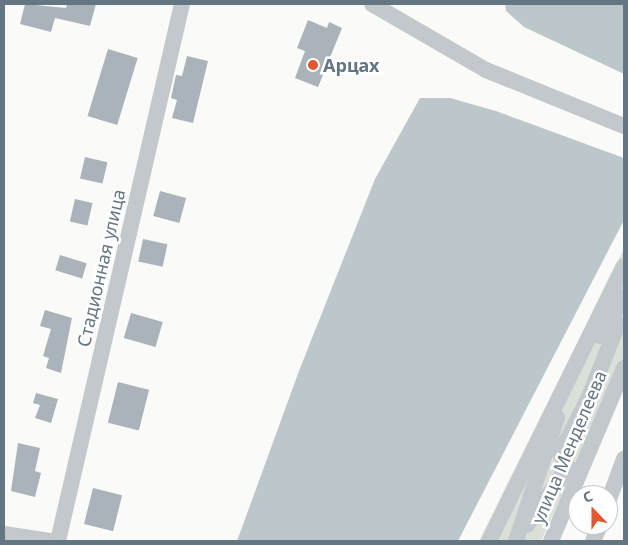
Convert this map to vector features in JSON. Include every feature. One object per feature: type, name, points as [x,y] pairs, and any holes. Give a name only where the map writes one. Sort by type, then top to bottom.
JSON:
[{"type":"street","name":"Стадионная улица","points":[[58,541],[182,4]]},
{"type":"street","points":[[372,4],[486,70],[624,126]]},
{"type":"street","points":[[489,541],[624,266]]},
{"type":"street","points":[[560,454],[590,397],[624,297]]},
{"type":"street","points":[[516,541],[552,439],[565,386],[615,325]]},
{"type":"street","name":"улица Менделеева","points":[[551,541],[624,368]]},
{"type":"street","points":[[516,541],[568,467],[552,439]]},
{"type":"street","points":[[614,485],[624,459]]},
{"type":"street","points":[[4,534],[51,541]]},
{"type":"shaded area","points":[[505,4],[624,4],[624,74],[524,27],[506,11]]},
{"type":"shaded area","points":[[420,98],[450,98],[496,111],[624,158],[624,220],[458,541],[237,541],[299,371],[375,179]]},
{"type":"shaded area","points":[[624,249],[624,358],[541,541],[479,541]]},
{"type":"building","points":[[25,4],[66,8],[67,4],[96,4],[90,26],[55,18],[51,32],[20,24]]},
{"type":"building","name":"Арцах","points":[[308,20],[327,28],[329,22],[342,28],[318,87],[295,78],[305,51],[297,48]]},
{"type":"building","points":[[108,49],[138,58],[117,125],[88,116]]},
{"type":"building","points":[[187,56],[208,61],[193,123],[172,118],[177,100],[171,98],[176,75],[182,76]]},
{"type":"building","points":[[85,157],[107,162],[102,184],[80,178]]},
{"type":"building","points":[[160,191],[186,198],[179,223],[153,216]]},
{"type":"building","points":[[75,199],[93,203],[87,225],[70,221]]},
{"type":"building","points":[[143,239],[167,244],[163,267],[138,261]]},
{"type":"building","points":[[60,255],[87,263],[82,278],[55,270]]},
{"type":"building","points":[[45,310],[72,318],[61,373],[46,368],[49,358],[43,356],[51,329],[40,326]]},
{"type":"building","points":[[131,313],[163,322],[156,347],[124,338]]},
{"type":"building","points":[[118,382],[149,390],[139,430],[108,423]]},
{"type":"building","points":[[36,393],[58,399],[51,423],[35,418],[40,405],[33,403]]},
{"type":"building","points":[[18,443],[40,448],[35,471],[41,473],[35,497],[11,491]]},
{"type":"building","points":[[93,488],[122,495],[113,531],[84,524]]},
{"type":"place","name":"Арцах","points":[[313,65]]}]
